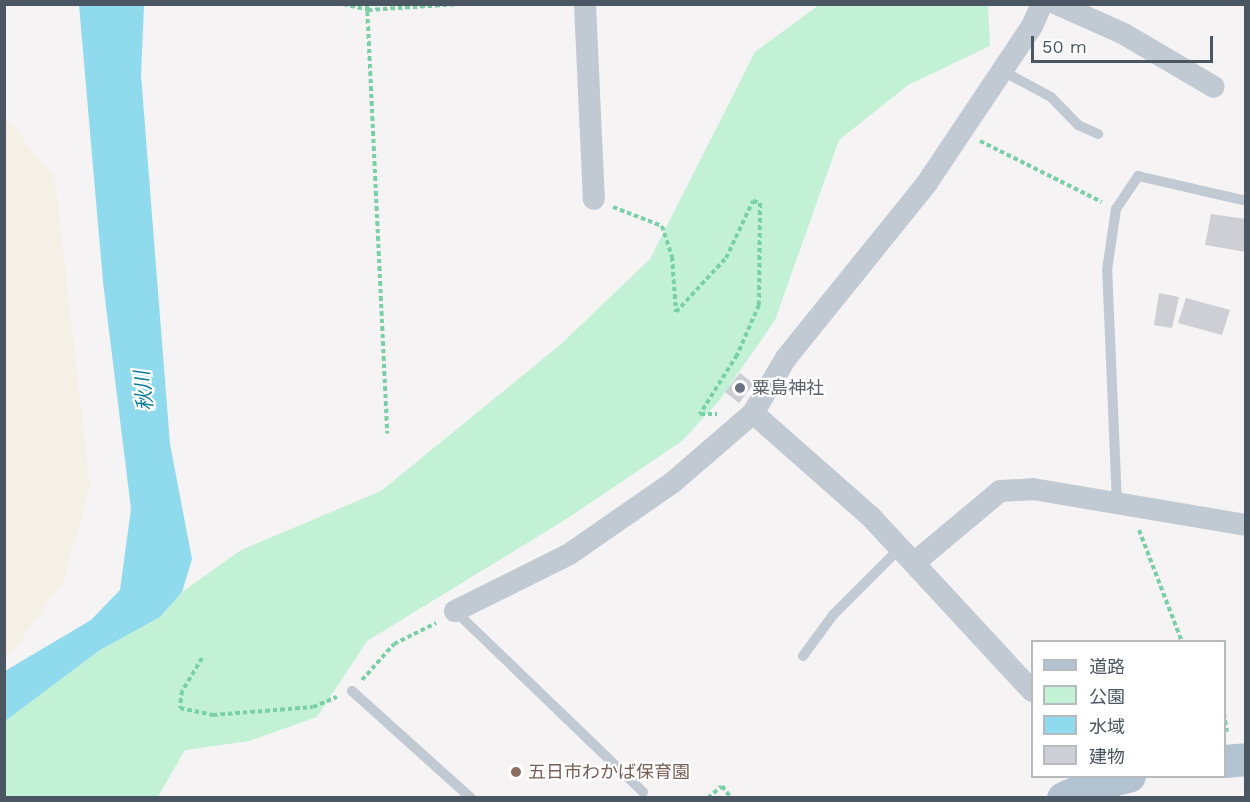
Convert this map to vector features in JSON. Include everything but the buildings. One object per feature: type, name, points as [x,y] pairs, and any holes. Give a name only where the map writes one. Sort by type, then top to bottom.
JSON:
[{"type":"main road","points":[[1226,747],[1245,759]]},
{"type":"main road","points":[[1084,789],[1125,778]]},
{"type":"street","points":[[585,4],[594,199]]},
{"type":"street","points":[[456,611],[567,555],[672,483],[753,413],[786,358],[927,183],[1000,70],[1032,26],[1042,4]]},
{"type":"street","points":[[1057,4],[1124,34],[1214,87]]},
{"type":"street","points":[[753,413],[871,517],[1031,690]]},
{"type":"street","points":[[906,556],[1000,491],[1033,489],[1245,525]]},
{"type":"lane","points":[[1000,70],[1052,97],[1078,125],[1098,134]]},
{"type":"lane","points":[[1123,506],[1107,270],[1116,209],[1138,176],[1245,201]]},
{"type":"lane","points":[[803,656],[833,615],[906,556]]},
{"type":"lane","points":[[456,611],[643,792]]},
{"type":"lane","points":[[352,691],[471,798]]},
{"type":"path","points":[[343,4],[367,7],[460,4]]},
{"type":"path","points":[[367,7],[387,434]]},
{"type":"path","points":[[961,131],[1116,209]]},
{"type":"path","points":[[594,199],[662,226],[672,257],[676,312],[726,258],[753,201],[760,203],[759,305],[737,355],[700,414],[753,413]]},
{"type":"path","points":[[1123,506],[1181,640]]},
{"type":"path","points":[[202,658],[182,691],[180,708],[213,715],[313,707],[352,691],[394,644],[456,611]]},
{"type":"path","points":[[708,798],[722,786],[731,798]]},
{"type":"green space","points":[[819,5],[988,5],[990,46],[908,85],[839,140],[775,320],[719,401],[682,441],[568,518],[367,641],[317,717],[249,741],[185,750],[157,798],[5,797],[4,721],[100,650],[160,617],[182,592],[241,550],[381,491],[560,345],[650,259],[755,52]]},
{"type":"sand","points":[[4,116],[55,179],[90,487],[63,582],[12,652],[5,655]]},
{"type":"water","name":"秋川","points":[[79,5],[144,5],[141,75],[170,444],[192,559],[182,592],[160,617],[100,650],[5,721],[5,671],[91,620],[120,590],[131,509],[103,282]]},
{"type":"place","name":"粟島神社","points":[[740,388]]},
{"type":"place","name":"五日市わかば保育園","points":[[516,772]]}]
